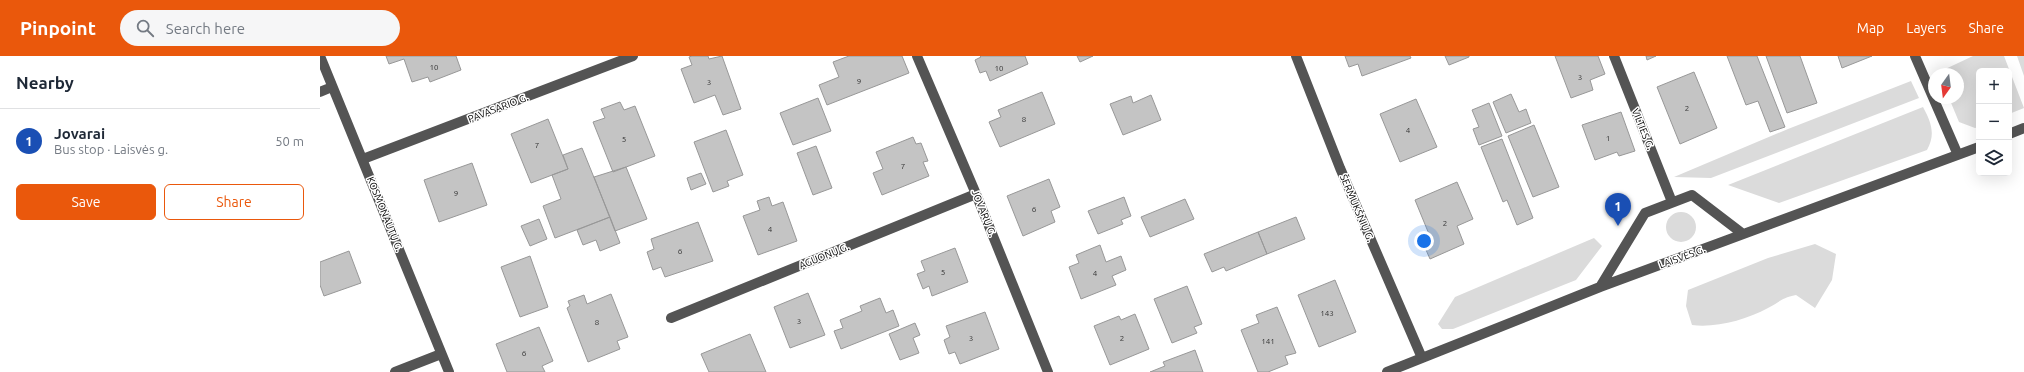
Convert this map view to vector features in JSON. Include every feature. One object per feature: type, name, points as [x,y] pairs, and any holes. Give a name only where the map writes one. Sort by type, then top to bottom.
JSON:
[{"type":"street","name":"KOSMONAUTŲ G.","points":[[320,56],[449,372]]},
{"type":"street","name":"PAVASARIO G.","points":[[363,159],[633,56]]},
{"type":"street","name":"JOVARŲ G.","points":[[917,56],[976,194],[1048,372]]},
{"type":"street","name":"ŠERMUKŠNIŲ G.","points":[[1296,56],[1340,168],[1422,358]]},
{"type":"street","name":"VILTIES G.","points":[[1614,56],[1672,202]]},
{"type":"street","points":[[1915,56],[1958,156]]},
{"type":"street","points":[[320,92],[332,87]]},
{"type":"street","points":[[2012,133],[2024,128]]},
{"type":"street","name":"LAISVĖS G.","points":[[1387,372],[1600,287],[1976,148]]},
{"type":"street","name":"AGUONŲ G.","points":[[671,318],[976,194]]},
{"type":"street","points":[[1600,287],[1645,213],[1672,202],[1692,195],[1743,234]]},
{"type":"street","points":[[395,372],[441,354]]},
{"type":"shaded area","points":[[1973,56],[2004,56],[2009,68],[1976,68],[1976,128],[1959,122],[1952,104],[1964,104],[1964,68],[1948,68]]},
{"type":"shaded area","points":[[2017,56],[2024,56],[2024,76]]},
{"type":"shaded area","points":[[2012,77],[2024,108],[2012,113]]},
{"type":"shaded area","points":[[1911,81],[1919,98],[1711,178],[1674,177],[1788,129]]},
{"type":"shaded area","points":[[1923,107],[1930,123],[1932,133],[1927,150],[1779,203],[1728,185]]},
{"type":"shaded area","points":[[1681,212],[1692,216],[1696,227],[1692,238],[1681,242],[1670,238],[1666,227],[1670,216]]},
{"type":"shaded area","points":[[1594,238],[1602,246],[1576,280],[1453,329],[1442,329],[1438,324],[1455,297]]},
{"type":"shaded area","points":[[1815,244],[1836,254],[1832,280],[1815,308],[1796,295],[1784,299],[1750,316],[1731,322],[1701,326],[1692,325],[1686,306],[1688,290],[1768,258]]},
{"type":"building","points":[[386,56],[456,56],[461,70],[430,82],[428,77],[412,82],[404,59],[389,64]]},
{"type":"building","points":[[708,56],[709,59],[722,56],[741,109],[723,115],[715,95],[694,103],[681,69],[692,65],[689,57]]},
{"type":"building","points":[[849,56],[902,56],[909,73],[827,105],[819,85],[839,77],[833,62]]},
{"type":"building","points":[[980,56],[1025,56],[1028,64],[990,81],[986,71],[980,73],[975,60],[981,57]]},
{"type":"building","points":[[1077,56],[1093,56],[1080,62]]},
{"type":"building","points":[[1345,56],[1410,56],[1411,58],[1362,76],[1358,64],[1349,67]]},
{"type":"building","points":[[1445,56],[1469,56],[1469,57],[1449,65]]},
{"type":"building","points":[[1555,56],[1598,56],[1605,74],[1590,80],[1593,90],[1571,98]]},
{"type":"building","points":[[1646,56],[1656,56],[1647,60]]},
{"type":"building","points":[[1727,56],[1757,56],[1785,127],[1770,132],[1758,101],[1746,105]]},
{"type":"building","points":[[1766,56],[1800,56],[1817,103],[1787,113]]},
{"type":"building","points":[[1838,56],[1872,56],[1842,68]]},
{"type":"building","points":[[1694,72],[1717,128],[1680,144],[1657,87]]},
{"type":"building","points":[[1042,92],[1055,124],[1000,147],[989,122],[1001,117],[998,110]]},
{"type":"building","points":[[1511,94],[1519,112],[1526,109],[1531,123],[1506,133],[1493,102]]},
{"type":"building","points":[[1151,95],[1161,120],[1123,135],[1110,104],[1131,96],[1133,103]]},
{"type":"building","points":[[818,98],[831,131],[793,145],[780,113]]},
{"type":"building","points":[[1416,99],[1437,147],[1400,162],[1380,114]]},
{"type":"building","points":[[620,102],[624,110],[635,106],[655,156],[613,172],[593,122],[605,118],[601,109]]},
{"type":"building","points":[[1489,103],[1502,136],[1479,145],[1473,129],[1479,127],[1472,110]]},
{"type":"building","points":[[1621,112],[1635,151],[1619,156],[1617,152],[1595,160],[1582,125]]},
{"type":"building","points":[[548,119],[568,169],[531,183],[511,134]]},
{"type":"building","points":[[1534,125],[1559,187],[1533,197],[1508,136]]},
{"type":"building","points":[[726,130],[743,175],[727,181],[729,186],[713,192],[694,142]]},
{"type":"building","points":[[913,137],[916,144],[921,143],[928,161],[923,162],[929,176],[882,195],[873,173],[883,169],[876,152]]},
{"type":"building","points":[[1502,139],[1533,218],[1517,225],[1507,200],[1503,202],[1481,147]]},
{"type":"building","points":[[816,146],[832,188],[813,195],[797,153]]},
{"type":"building","points":[[582,148],[610,217],[555,238],[543,206],[561,199],[552,175],[568,169],[563,155]]},
{"type":"building","points":[[472,163],[487,205],[439,222],[424,180]]},
{"type":"building","points":[[626,167],[647,219],[615,231],[594,177]]},
{"type":"building","points":[[701,173],[706,184],[691,190],[687,178]]},
{"type":"building","points":[[1049,179],[1060,207],[1051,211],[1055,222],[1023,236],[1007,196]]},
{"type":"building","points":[[1457,182],[1473,219],[1457,226],[1464,244],[1430,259],[1423,243],[1431,239],[1415,200]]},
{"type":"building","points":[[769,197],[772,206],[783,202],[797,241],[758,255],[743,216],[760,210],[757,201]]},
{"type":"building","points":[[1124,197],[1131,216],[1121,220],[1123,224],[1098,234],[1088,211]]},
{"type":"building","points":[[1185,199],[1194,219],[1150,237],[1141,217]]},
{"type":"building","points":[[610,217],[620,243],[600,251],[596,240],[583,245],[577,230]]},
{"type":"building","points":[[1296,217],[1305,239],[1267,254],[1258,232]]},
{"type":"building","points":[[539,219],[547,239],[530,246],[521,226]]},
{"type":"building","points":[[698,222],[713,261],[665,277],[661,267],[653,270],[647,252],[654,249],[651,239]]},
{"type":"building","points":[[1258,232],[1267,254],[1226,271],[1224,267],[1212,272],[1204,254]]},
{"type":"building","points":[[1100,245],[1106,262],[1121,256],[1126,270],[1112,276],[1116,285],[1081,299],[1069,267],[1079,263],[1076,255]]},
{"type":"building","points":[[955,248],[968,282],[932,296],[929,286],[923,289],[917,274],[925,271],[921,261]]},
{"type":"building","points":[[349,251],[361,283],[324,296],[320,285],[320,262]]},
{"type":"building","points":[[530,256],[548,307],[520,317],[501,267]]},
{"type":"building","points":[[1335,280],[1356,332],[1319,347],[1298,295]]},
{"type":"building","points":[[1187,286],[1202,324],[1194,327],[1197,333],[1172,343],[1154,299]]},
{"type":"building","points":[[808,293],[825,335],[790,348],[774,307]]},
{"type":"building","points":[[611,294],[628,337],[617,341],[620,349],[588,362],[567,308],[570,306],[568,301],[584,295],[587,304]]},
{"type":"building","points":[[880,298],[886,313],[893,310],[899,326],[841,349],[834,331],[843,328],[840,320],[862,311],[860,306]]},
{"type":"building","points":[[1277,307],[1296,353],[1285,356],[1288,364],[1268,372],[1258,372],[1241,330],[1259,323],[1256,315]]},
{"type":"building","points":[[985,312],[999,349],[960,364],[955,352],[949,354],[944,340],[950,337],[946,326]]},
{"type":"building","points":[[1135,314],[1149,349],[1110,365],[1094,326],[1119,316],[1121,320]]},
{"type":"building","points":[[915,323],[920,335],[913,338],[919,353],[900,360],[889,334]]},
{"type":"building","points":[[539,327],[553,361],[542,366],[545,372],[507,372],[496,344]]},
{"type":"building","points":[[750,334],[766,372],[709,372],[701,354]]},
{"type":"building","points":[[1195,350],[1203,372],[1150,372],[1165,366],[1163,362]]},
{"type":"place","name":"Jovarai","points":[[1618,226]]}]
